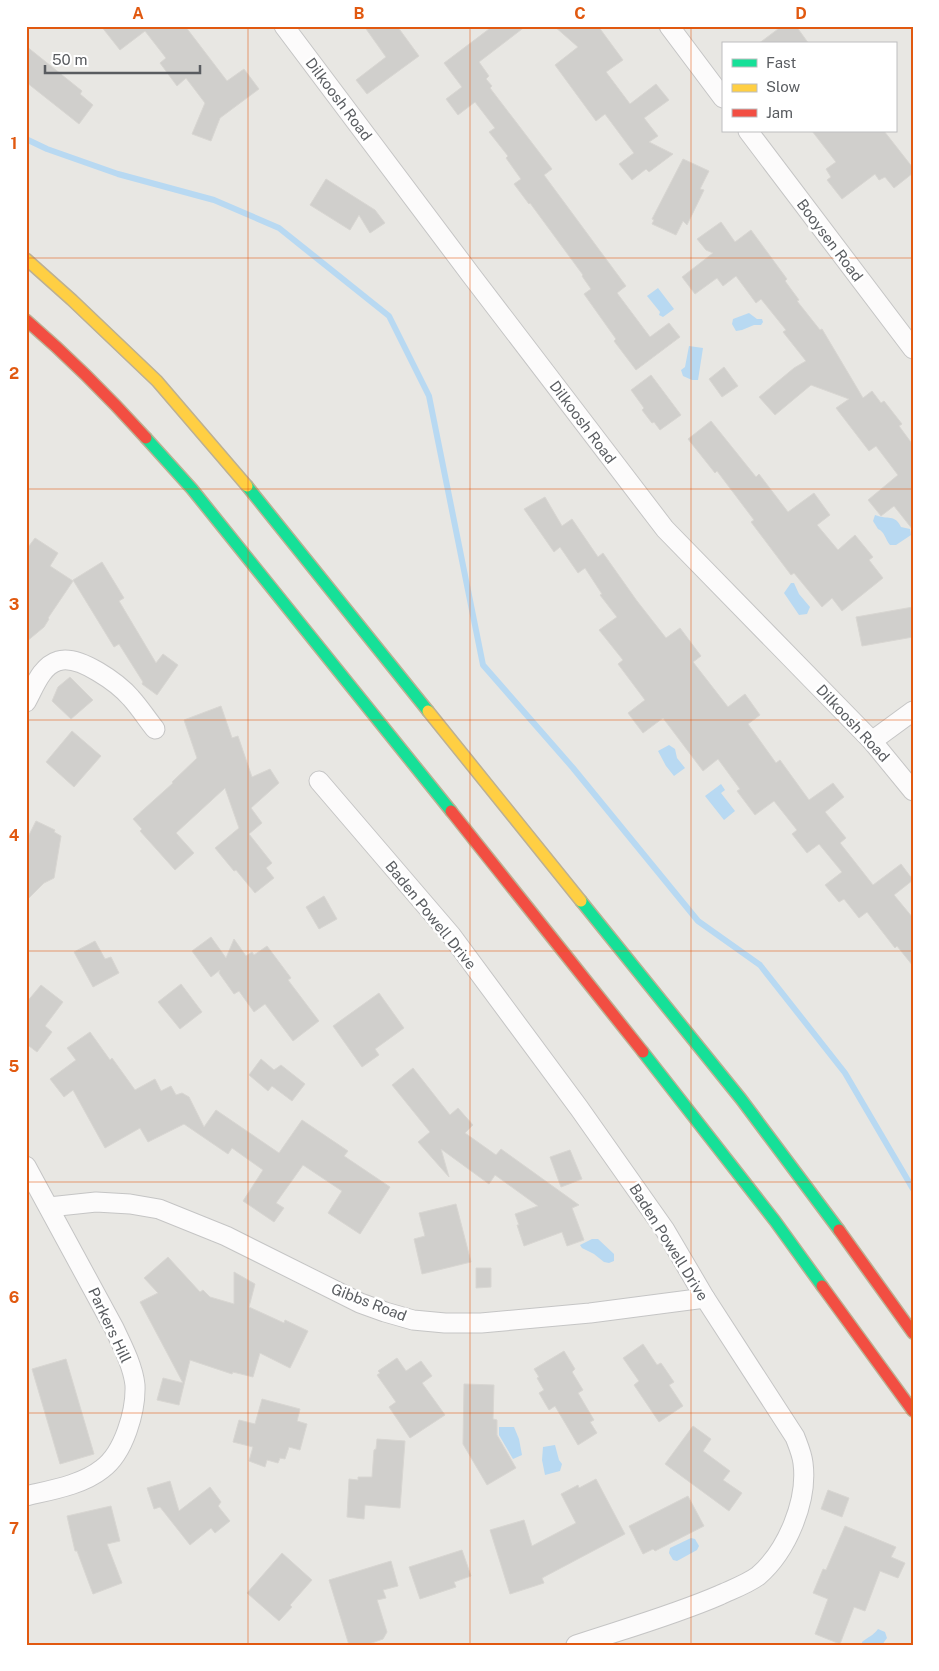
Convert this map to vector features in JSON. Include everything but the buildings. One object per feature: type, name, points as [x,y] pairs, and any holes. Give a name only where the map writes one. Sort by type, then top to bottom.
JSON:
[{"type":"highway","points":[[26,259],[72,300],[156,382],[236,473],[735,1091],[865,1264],[913,1333]]},
{"type":"highway","points":[[26,320],[60,349],[106,394],[198,497],[676,1093],[775,1221],[913,1410]]},
{"type":"street","name":"Dilkoosh Road","points":[[284,26],[665,529],[872,741],[913,791]]},
{"type":"street","points":[[669,26],[722,97]]},
{"type":"street","name":"Booysen Road","points":[[749,132],[913,349]]},
{"type":"street","points":[[26,702],[43,671],[58,661],[70,660],[102,674],[130,697],[155,729]]},
{"type":"street","points":[[872,741],[913,711]]},
{"type":"street","name":"Baden Powell Drive","points":[[319,782],[451,936],[579,1108],[660,1222],[705,1298],[795,1437],[803,1463],[803,1483],[798,1511],[788,1537],[773,1559],[757,1576],[742,1585],[698,1604],[576,1645]]},
{"type":"street","name":"Parkers Hill","points":[[26,1166],[126,1354],[135,1384],[134,1406],[127,1432],[119,1450],[103,1469],[79,1482],[26,1496]]},
{"type":"street","name":"Gibbs Road","points":[[49,1207],[96,1202],[130,1204],[159,1209],[226,1236],[360,1302],[413,1320],[445,1323],[481,1323],[590,1313],[705,1298]]},
{"type":"water","points":[[658,288],[674,309],[663,317],[659,315],[660,312],[647,296]]},
{"type":"water","points":[[749,313],[757,319],[762,319],[761,325],[754,325],[736,331],[732,324],[733,319]]},
{"type":"water","points":[[689,346],[703,348],[698,380],[692,380],[683,376],[681,370],[685,367]]},
{"type":"water","points":[[875,515],[896,520],[901,527],[910,529],[911,535],[896,545],[890,545],[873,521]]},
{"type":"water","points":[[791,583],[794,583],[799,594],[810,607],[807,614],[799,615],[784,593]]},
{"type":"water","points":[[669,745],[675,749],[677,758],[685,768],[674,776],[658,751]]},
{"type":"water","points":[[721,784],[725,790],[721,793],[735,811],[724,820],[705,796]]},
{"type":"water","points":[[592,1239],[598,1239],[614,1254],[614,1261],[604,1262],[582,1248],[580,1245]]},
{"type":"water","points":[[499,1427],[514,1427],[519,1439],[522,1455],[513,1459],[499,1435]]},
{"type":"water","points":[[555,1445],[562,1464],[560,1471],[545,1475],[542,1460],[543,1447]]},
{"type":"water","points":[[691,1538],[695,1539],[699,1546],[697,1550],[677,1561],[673,1560],[669,1553],[670,1548]]},
{"type":"water","points":[[878,1629],[885,1632],[887,1638],[882,1645],[862,1645],[862,1642]]},
{"type":"waterway","points":[[26,139],[47,149],[118,174],[214,200],[279,228],[389,316],[429,396],[483,665],[573,768],[698,921],[760,965],[845,1073],[913,1189]]},
{"type":"traffic: fast","points":[[146,438],[192,489],[451,811]]},
{"type":"traffic: fast","points":[[247,486],[428,711]]},
{"type":"traffic: fast","points":[[581,901],[741,1099],[839,1230]]},
{"type":"traffic: fast","points":[[643,1052],[775,1221],[822,1286]]},
{"type":"traffic: slow","points":[[26,259],[157,381],[247,486]]},
{"type":"traffic: slow","points":[[428,711],[581,901]]},
{"type":"traffic: jam","points":[[26,320],[88,377],[146,438]]},
{"type":"traffic: jam","points":[[451,811],[643,1052]]},
{"type":"traffic: jam","points":[[839,1230],[913,1333]]},
{"type":"traffic: jam","points":[[822,1286],[913,1411]]}]
